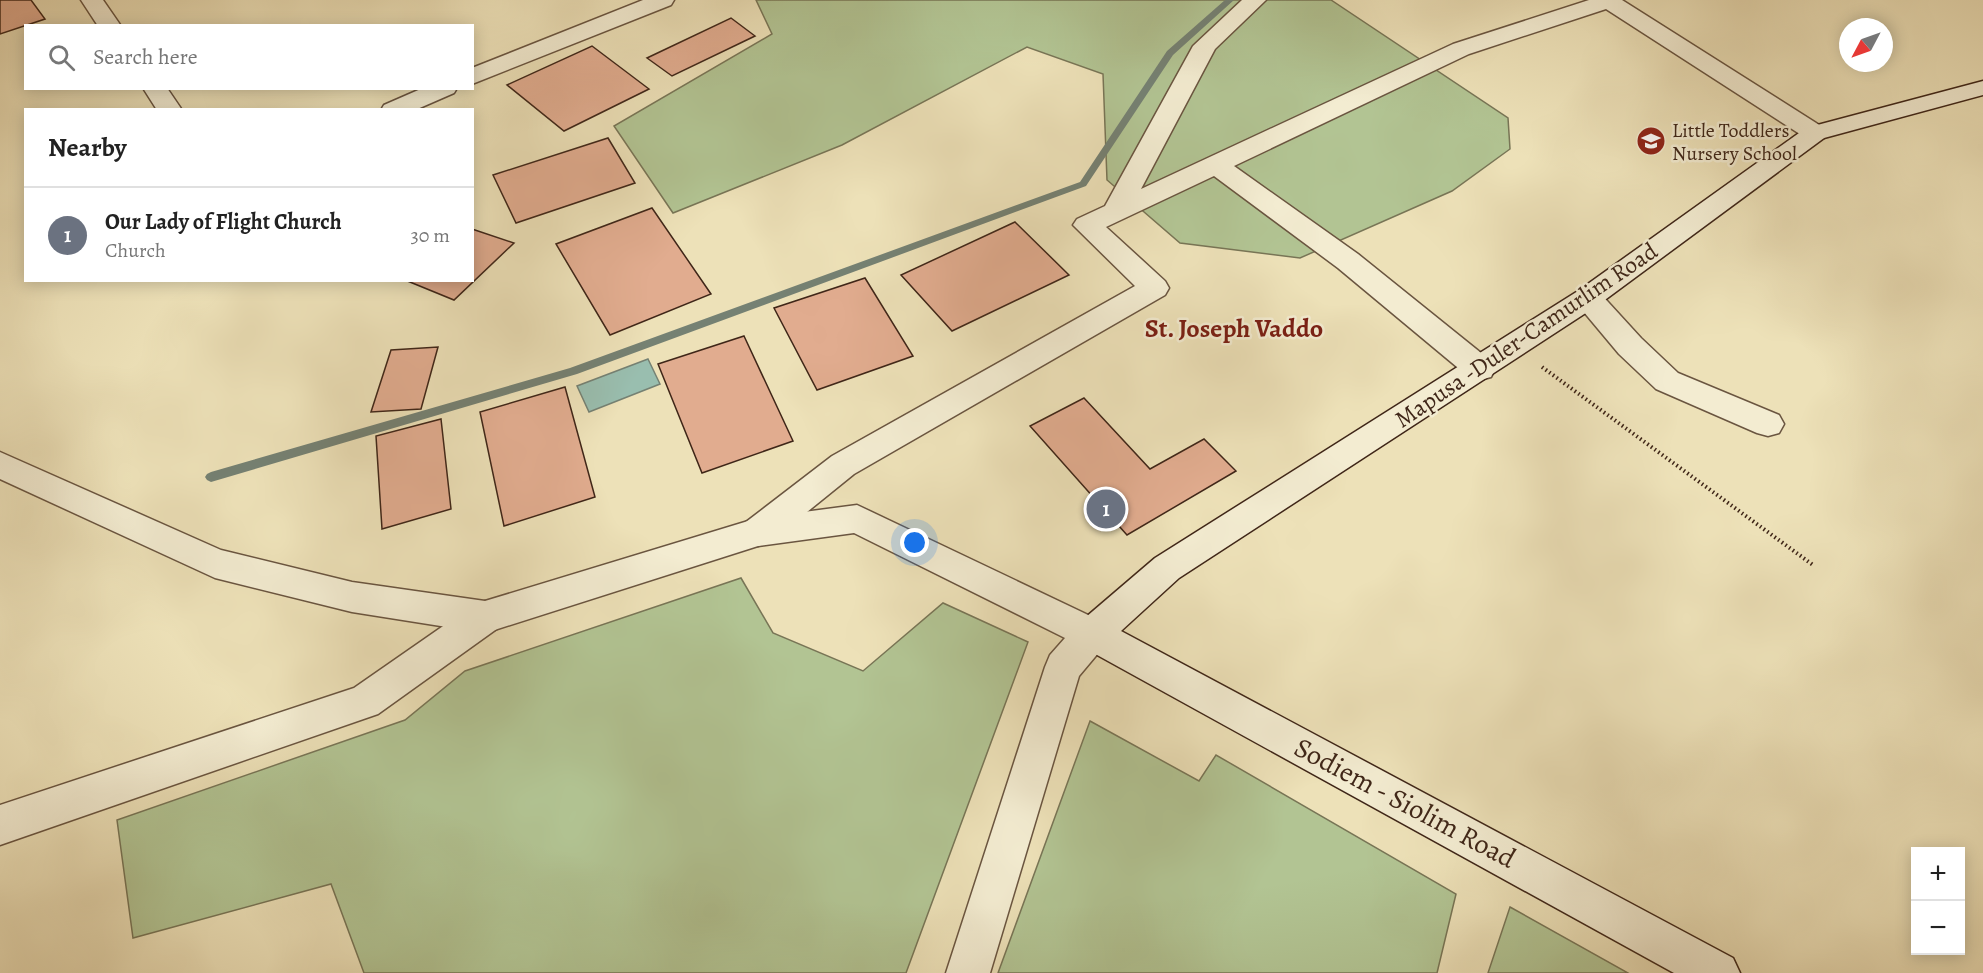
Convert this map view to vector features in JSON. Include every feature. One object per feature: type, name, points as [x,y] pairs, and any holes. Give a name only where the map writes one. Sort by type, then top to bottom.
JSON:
[{"type":"street","points":[[92,0],[109,24]]},
{"type":"street","points":[[474,76],[663,0]]},
{"type":"street","points":[[1114,214],[1205,46],[1255,0]]},
{"type":"street","points":[[0,825],[365,702],[485,617],[758,532],[843,465],[1155,288],[1087,225],[1461,49],[1607,0],[1815,133]]},
{"type":"street","name":"Mapusa -Duler-Camurlim Road","points":[[968,973],[1063,667],[1092,634],[1167,568],[1515,347],[1588,298],[1815,133],[1983,88]]},
{"type":"street","points":[[156,90],[169,108]]},
{"type":"street","points":[[398,108],[440,90]]},
{"type":"street","points":[[1216,165],[1348,261],[1480,369]]},
{"type":"street","points":[[1588,298],[1630,346],[1666,381],[1768,424]]},
{"type":"street","points":[[0,465],[215,563],[352,597],[485,617]]},
{"type":"street","name":"Sodiem - Siolim Road","points":[[758,532],[858,519],[1092,634],[1718,973]]},
{"type":"path","points":[[1515,347],[1813,565]]},
{"type":"green space","points":[[756,0],[1331,0],[1508,118],[1510,149],[1452,191],[1300,258],[1180,243],[1107,180],[1103,74],[1027,47],[842,145],[673,213],[614,126],[772,34]]},
{"type":"green space","points":[[741,578],[773,633],[863,671],[943,603],[1028,642],[906,973],[364,973],[331,884],[133,938],[117,820],[405,720],[465,671]]},
{"type":"green space","points":[[1090,721],[1199,781],[1216,755],[1456,894],[1437,973],[998,973]]},
{"type":"green space","points":[[1510,907],[1628,973],[1488,973]]},
{"type":"shaded area","points":[[648,359],[660,384],[589,412],[577,386]]},
{"type":"building","points":[[0,0],[31,0],[45,19],[24,24],[24,26],[0,34]]},
{"type":"building","points":[[731,18],[755,36],[672,76],[647,58]]},
{"type":"building","points":[[592,46],[649,89],[564,131],[507,85]]},
{"type":"building","points":[[608,138],[635,183],[516,223],[493,175]]},
{"type":"building","points":[[652,208],[711,294],[610,335],[556,244]]},
{"type":"building","points":[[1015,222],[1069,275],[952,331],[901,275]]},
{"type":"building","points":[[474,230],[514,243],[474,281]]},
{"type":"building","points":[[865,278],[913,356],[817,390],[774,308]]},
{"type":"building","points":[[410,282],[473,282],[454,300]]},
{"type":"building","points":[[744,336],[793,441],[702,473],[658,364]]},
{"type":"building","points":[[438,347],[421,409],[371,412],[391,350]]},
{"type":"building","points":[[565,387],[595,497],[504,526],[480,412]]},
{"type":"building","points":[[1084,398],[1150,469],[1204,439],[1236,471],[1127,535],[1030,426]]},
{"type":"building","points":[[441,419],[451,509],[382,529],[376,436]]},
{"type":"waterway","points":[[211,477],[573,371],[1083,184],[1170,53],[1230,0]]},
{"type":"place","name":"Little Toddlers Nursery School","points":[[1651,141]]},
{"type":"place","name":"Our Lady of Flight Church","points":[[1106,509]]},
{"type":"district","name":"St. Joseph Vaddo","points":[[1234,328]]}]
